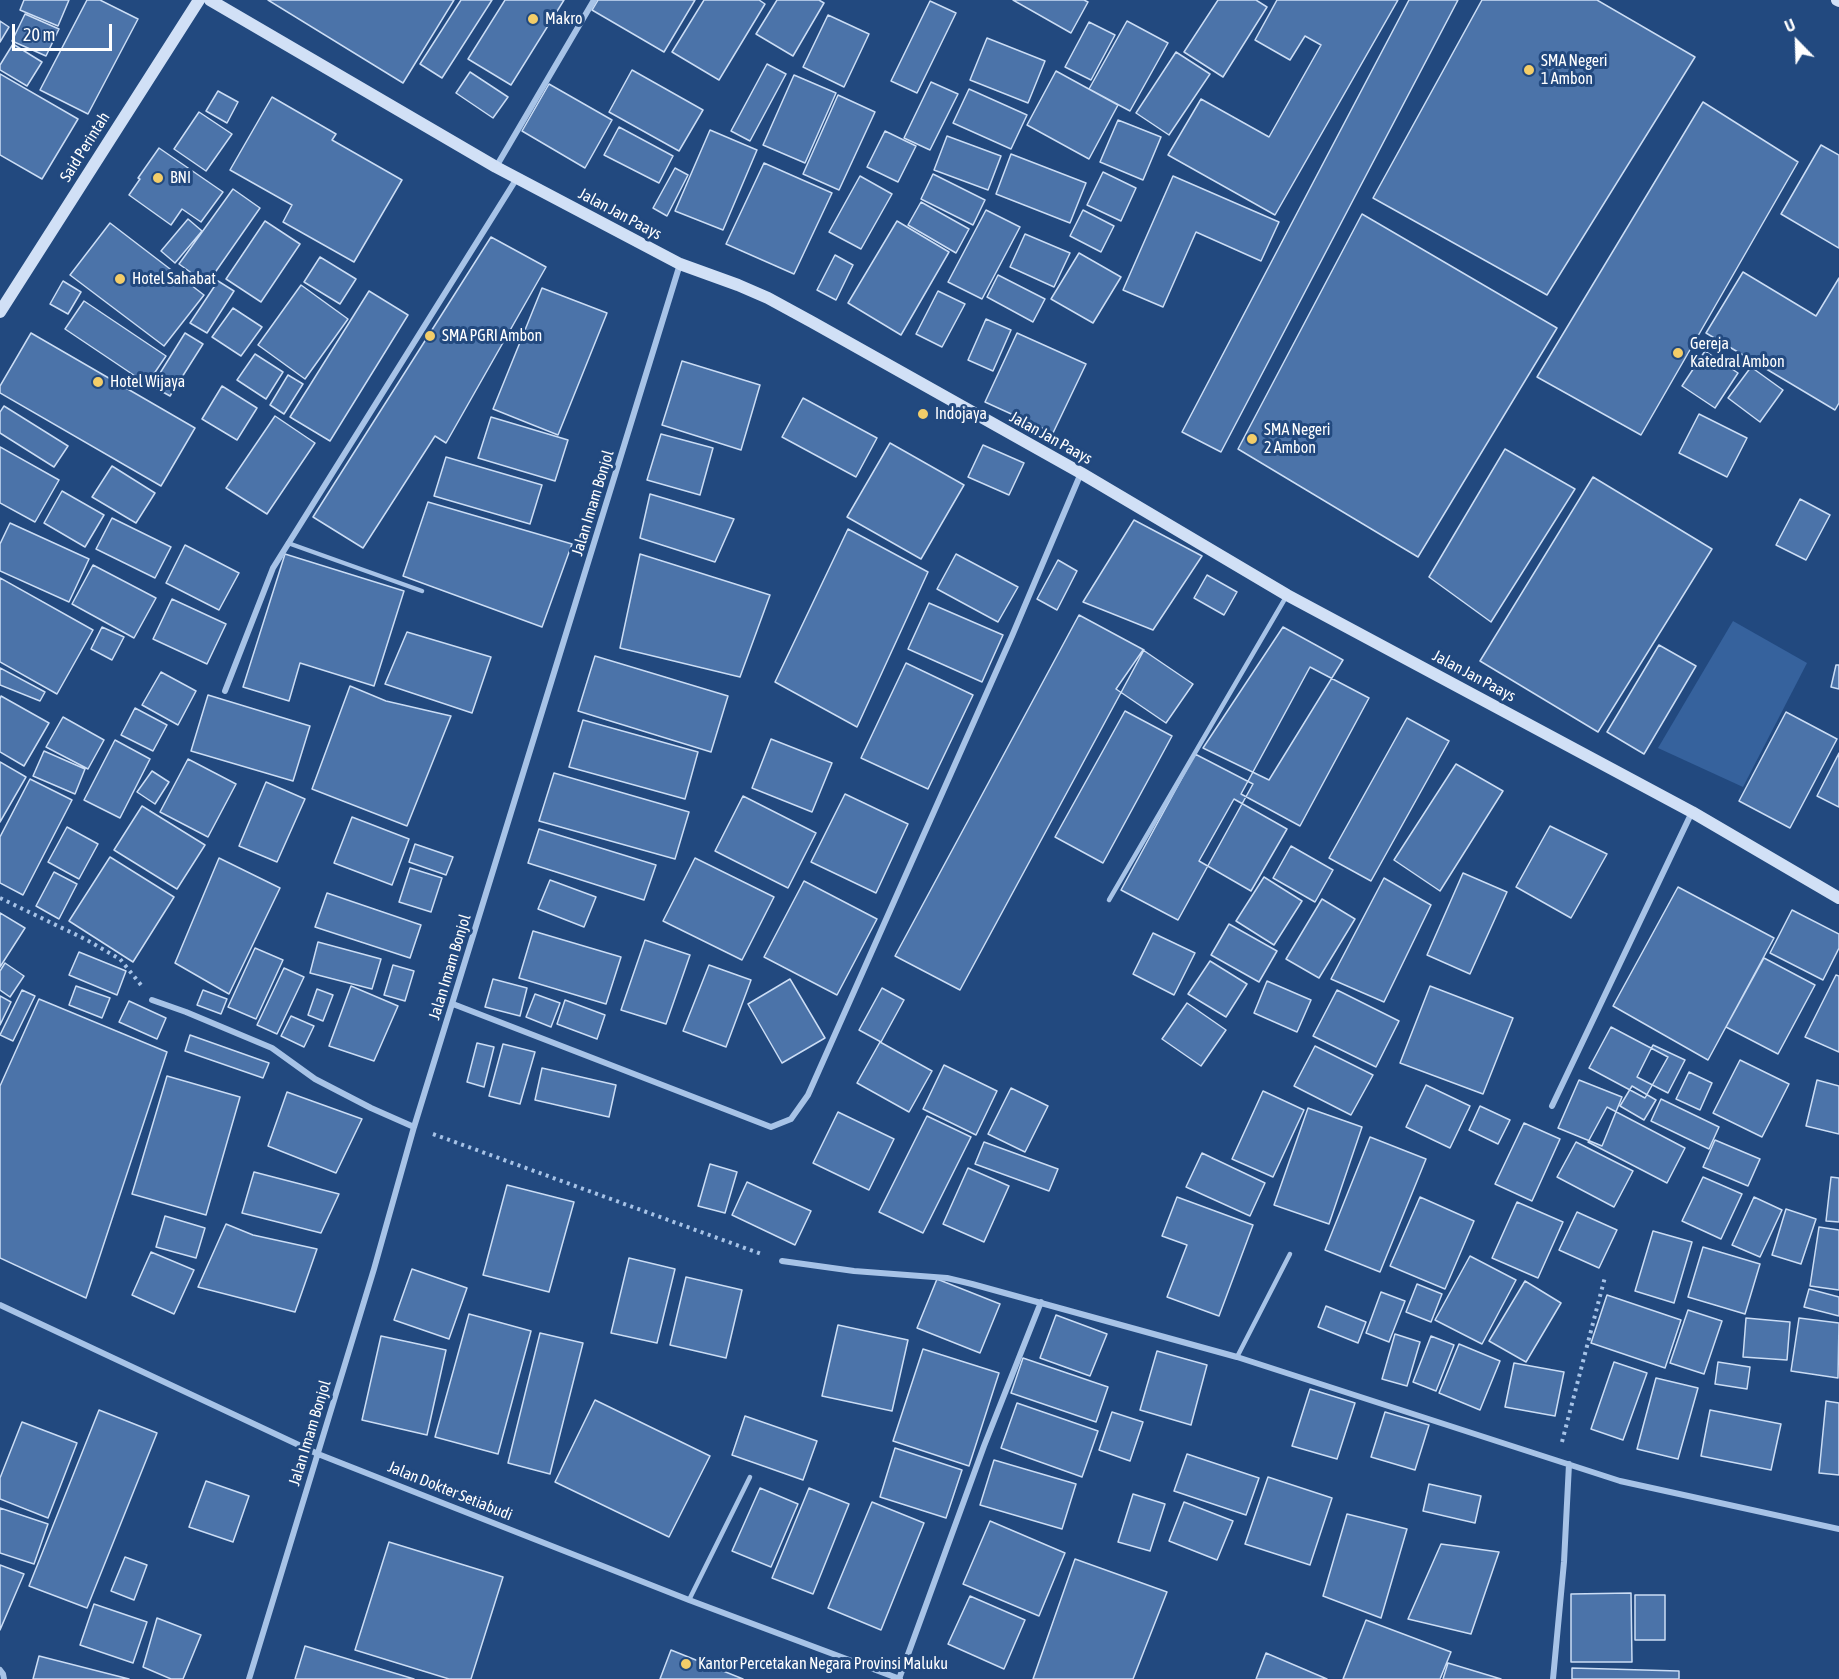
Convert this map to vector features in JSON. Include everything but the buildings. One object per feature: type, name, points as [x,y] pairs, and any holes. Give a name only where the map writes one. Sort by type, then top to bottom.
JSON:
[{"type":"street","name":"Said Perintah","points":[[0,312],[199,0]]},
{"type":"street","name":"Jalan Jan Paays","points":[[210,0],[496,167],[680,264],[768,298],[1080,473],[1287,595],[1692,812],[1839,898]]},
{"type":"street","points":[[496,167],[594,0]]},
{"type":"street","points":[[225,691],[273,568],[517,178]]},
{"type":"street","name":"Jalan Imam Bonjol","points":[[249,1679],[374,1269],[414,1127],[680,264]]},
{"type":"street","points":[[453,1004],[771,1127],[791,1119],[808,1095],[1012,636],[1080,473]]},
{"type":"street","points":[[1552,1106],[1692,812]]},
{"type":"street","points":[[152,1000],[272,1048],[324,1084],[414,1127]]},
{"type":"street","points":[[782,1261],[854,1272],[947,1278],[1237,1357],[1620,1481],[1839,1529]]},
{"type":"street","points":[[899,1679],[984,1446],[1041,1302]]},
{"type":"street","name":"Jalan Dokter Setiabudi","points":[[0,1305],[318,1454],[689,1600],[899,1679]]},
{"type":"street","points":[[1553,1679],[1564,1562],[1569,1464]]},
{"type":"street","points":[[0,1670],[4,1679]]},
{"type":"lane","points":[[288,543],[422,591]]},
{"type":"lane","points":[[1109,900],[1287,595]]},
{"type":"lane","points":[[1237,1357],[1290,1254]]},
{"type":"lane","points":[[689,1600],[750,1477]]},
{"type":"path","points":[[0,898],[87,940],[120,959],[136,976],[152,1000]]},
{"type":"path","points":[[414,1127],[782,1261]]},
{"type":"path","points":[[1558,1460],[1605,1277]]},
{"type":"shaded area","points":[[1733,621],[1807,663],[1743,787],[1658,748]]},
{"type":"place","name":"Makro","points":[[533,19]]},
{"type":"place","name":"SMA Negeri 1 Ambon","points":[[1529,70]]},
{"type":"place","name":"BNI","points":[[158,178]]},
{"type":"place","name":"Hotel Sahabat","points":[[120,279]]},
{"type":"place","name":"SMA PGRI Ambon","points":[[430,336]]},
{"type":"place","name":"Gereja Katedral Ambon","points":[[1678,353]]},
{"type":"place","name":"Hotel Wijaya","points":[[98,382]]},
{"type":"place","name":"Indojaya","points":[[923,414]]},
{"type":"place","name":"SMA Negeri 2 Ambon","points":[[1252,439]]},
{"type":"place","name":"Kantor Percetakan Negara Provinsi Maluku","points":[[686,1664]]}]
